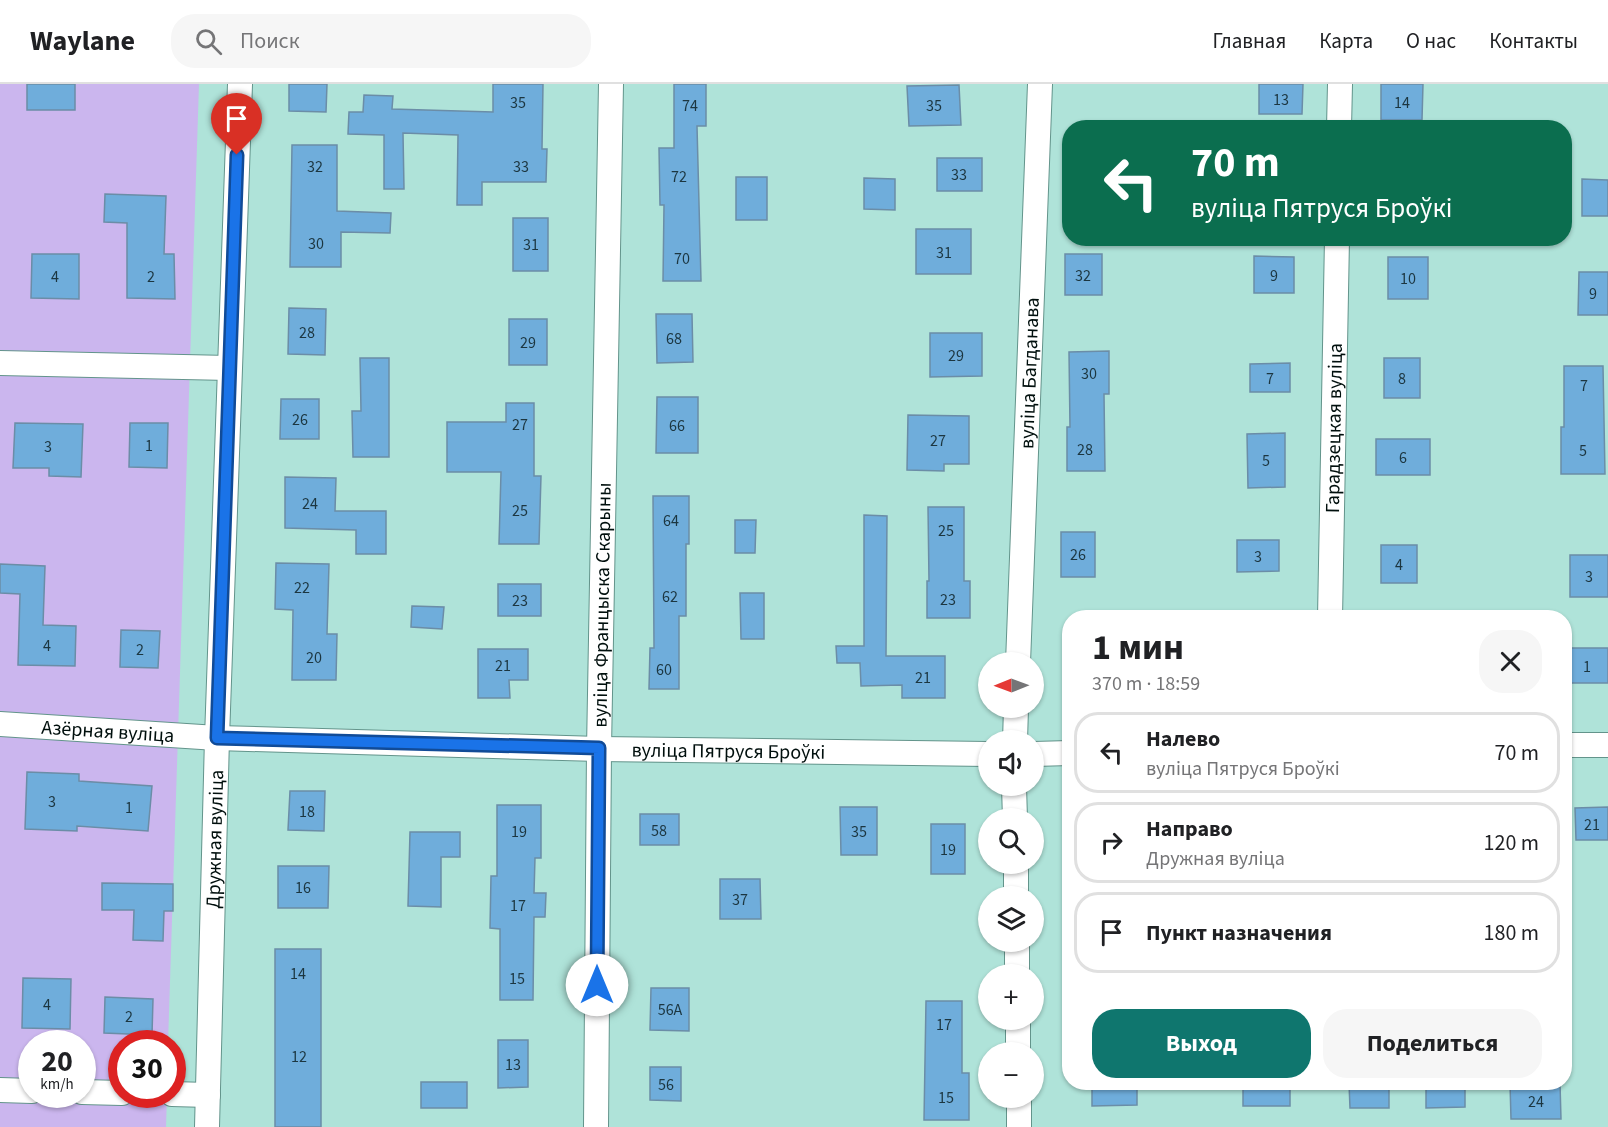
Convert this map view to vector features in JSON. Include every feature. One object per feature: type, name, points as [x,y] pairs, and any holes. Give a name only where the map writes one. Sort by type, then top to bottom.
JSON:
[{"type":"street","name":"Дружная вуліца","points":[[207,1127],[217,738],[240,84]]},
{"type":"street","name":"вуліца Францыска Скарыны","points":[[596,1127],[599,748],[611,84]]},
{"type":"street","name":"вуліца Багданава","points":[[1018,652],[1040,84]]},
{"type":"street","points":[[1340,84],[1340,120]]},
{"type":"street","name":"Гарадзецкая вуліца","points":[[1330,610],[1337,246]]},
{"type":"street","points":[[0,363],[229,368]]},
{"type":"street","name":"Азёрная вуліца","points":[[0,724],[217,738]]},
{"type":"street","name":"вуліца Пятруся Броўкі","points":[[217,738],[599,748],[978,754]]},
{"type":"street","points":[[1572,745],[1608,745]]},
{"type":"street","points":[[1044,754],[1062,753]]},
{"type":"street","points":[[0,1090],[18,1091]]},
{"type":"street","points":[[186,1094],[208,1095]]},
{"type":"street","points":[[1019,1108],[1019,1127]]},
{"type":"shaded area","points":[[0,84],[199,84],[168,1030],[108,1030],[108,1108],[167,1108],[166,1127],[0,1127]]},
{"type":"building","points":[[27,84],[75,84],[75,110],[27,110]]},
{"type":"building","points":[[289,84],[327,84],[326,112],[289,111]]},
{"type":"building","points":[[493,84],[543,84],[542,149],[547,149],[546,182],[482,182],[482,205],[457,205],[458,135],[403,133],[404,189],[384,189],[384,135],[348,134],[349,112],[363,112],[364,95],[393,96],[392,109],[493,112]]},
{"type":"building","points":[[674,84],[706,84],[706,126],[697,126],[701,281],[663,281],[664,205],[660,205],[659,148],[674,148]]},
{"type":"building","points":[[1259,84],[1303,84],[1302,114],[1259,114]]},
{"type":"building","points":[[1381,84],[1423,84],[1422,120],[1381,120]]},
{"type":"building","points":[[959,85],[961,125],[909,126],[907,86]]},
{"type":"building","points":[[292,145],[337,145],[337,211],[391,213],[390,233],[341,232],[341,267],[290,267]]},
{"type":"building","points":[[937,158],[982,158],[982,191],[937,191]]},
{"type":"building","points":[[736,177],[767,177],[767,220],[736,220]]},
{"type":"building","points":[[864,178],[895,179],[895,210],[864,209]]},
{"type":"building","points":[[1582,179],[1608,180],[1608,216],[1582,216]]},
{"type":"building","points":[[105,194],[166,196],[164,254],[174,254],[175,299],[127,298],[127,223],[104,222]]},
{"type":"building","points":[[513,218],[548,218],[548,271],[513,271]]},
{"type":"building","points":[[916,229],[971,229],[971,274],[916,274]]},
{"type":"building","points":[[32,254],[79,254],[79,299],[31,298]]},
{"type":"building","points":[[1065,254],[1102,254],[1102,295],[1065,295]]},
{"type":"building","points":[[1254,256],[1294,257],[1294,293],[1254,293]]},
{"type":"building","points":[[1388,257],[1428,257],[1428,299],[1388,299]]},
{"type":"building","points":[[1579,272],[1608,272],[1608,315],[1578,315]]},
{"type":"building","points":[[289,308],[326,309],[325,355],[288,354]]},
{"type":"building","points":[[656,314],[692,314],[693,362],[657,363]]},
{"type":"building","points":[[509,319],[547,319],[547,365],[509,365]]},
{"type":"building","points":[[930,333],[982,333],[982,376],[930,377]]},
{"type":"building","points":[[1109,351],[1109,394],[1104,394],[1105,471],[1067,471],[1067,427],[1070,427],[1069,352]]},
{"type":"building","points":[[360,358],[389,358],[389,457],[353,457],[352,411],[361,411]]},
{"type":"building","points":[[1384,358],[1420,358],[1420,398],[1384,398]]},
{"type":"building","points":[[1290,363],[1290,392],[1250,392],[1250,364]]},
{"type":"building","points":[[1564,366],[1603,366],[1605,474],[1561,474]]},
{"type":"building","points":[[657,397],[698,397],[698,453],[656,453]]},
{"type":"building","points":[[281,399],[319,399],[319,439],[280,439]]},
{"type":"building","points":[[506,403],[534,403],[534,476],[541,476],[539,544],[499,544],[501,472],[447,472],[447,422],[506,422]]},
{"type":"building","points":[[908,415],[969,416],[969,464],[944,464],[944,471],[907,470]]},
{"type":"building","points":[[15,423],[83,424],[81,477],[49,476],[49,468],[13,468]]},
{"type":"building","points":[[130,423],[168,423],[167,468],[129,467]]},
{"type":"building","points":[[1285,433],[1285,487],[1248,488],[1247,434]]},
{"type":"building","points":[[1376,439],[1430,439],[1430,475],[1376,475]]},
{"type":"building","points":[[285,477],[336,478],[335,511],[386,511],[386,554],[356,554],[356,530],[285,528]]},
{"type":"building","points":[[653,496],[689,496],[686,616],[679,616],[679,689],[649,689],[650,648],[654,648]]},
{"type":"building","points":[[928,507],[964,507],[964,581],[970,581],[970,618],[927,618]]},
{"type":"building","points":[[864,515],[887,516],[886,656],[945,656],[945,698],[902,698],[902,685],[861,686],[860,663],[837,663],[836,646],[864,646]]},
{"type":"building","points":[[735,520],[756,520],[755,553],[735,553]]},
{"type":"building","points":[[1061,532],[1095,532],[1095,577],[1061,577]]},
{"type":"building","points":[[1237,540],[1279,540],[1279,571],[1237,572]]},
{"type":"building","points":[[1381,545],[1417,545],[1417,583],[1381,583]]},
{"type":"building","points":[[1570,555],[1608,555],[1608,597],[1570,597]]},
{"type":"building","points":[[276,563],[329,564],[327,634],[337,634],[336,680],[292,680],[293,610],[275,609]]},
{"type":"building","points":[[0,564],[45,566],[43,625],[76,626],[75,666],[18,665],[20,594],[0,593]]},
{"type":"building","points":[[498,584],[541,584],[541,616],[498,616]]},
{"type":"building","points":[[740,593],[764,593],[764,639],[741,639]]},
{"type":"building","points":[[412,606],[444,607],[442,629],[411,627]]},
{"type":"building","points":[[121,630],[160,631],[158,668],[120,667]]},
{"type":"building","points":[[1572,648],[1608,648],[1608,683],[1572,683]]},
{"type":"building","points":[[478,649],[528,649],[528,680],[509,680],[510,698],[478,698]]},
{"type":"building","points":[[27,772],[79,774],[79,781],[152,786],[148,831],[77,826],[77,831],[25,829]]},
{"type":"building","points":[[290,791],[325,791],[324,831],[288,830]]},
{"type":"building","points":[[497,805],[541,805],[541,858],[535,858],[534,893],[546,893],[545,917],[534,917],[533,1000],[500,1000],[500,929],[490,928],[491,876],[497,876]]},
{"type":"building","points":[[840,807],[877,807],[877,855],[841,855]]},
{"type":"building","points":[[1608,807],[1608,840],[1576,840],[1575,808]]},
{"type":"building","points":[[640,814],[679,814],[679,845],[640,845]]},
{"type":"building","points":[[931,824],[965,824],[965,874],[931,874]]},
{"type":"building","points":[[410,832],[460,832],[460,857],[441,857],[441,907],[408,906]]},
{"type":"building","points":[[278,866],[329,866],[328,908],[278,908]]},
{"type":"building","points":[[720,879],[760,879],[761,919],[720,919]]},
{"type":"building","points":[[102,883],[173,884],[173,911],[164,911],[163,941],[133,940],[134,910],[102,910]]},
{"type":"building","points":[[275,949],[321,949],[321,1127],[275,1127]]},
{"type":"building","points":[[23,978],[71,979],[70,1029],[22,1028]]},
{"type":"building","points":[[651,988],[689,988],[689,1031],[650,1030]]},
{"type":"building","points":[[105,997],[153,999],[152,1030],[108,1030],[108,1033],[104,1033]]},
{"type":"building","points":[[926,1001],[962,1001],[962,1073],[969,1073],[969,1120],[924,1120]]},
{"type":"building","points":[[498,1040],[528,1040],[528,1087],[498,1088]]},
{"type":"building","points":[[650,1067],[681,1067],[681,1101],[650,1100]]},
{"type":"building","points":[[421,1082],[467,1082],[467,1108],[421,1108]]},
{"type":"building","points":[[1092,1090],[1137,1090],[1137,1105],[1092,1106]]},
{"type":"building","points":[[1243,1090],[1290,1090],[1290,1106],[1243,1106]]},
{"type":"building","points":[[1349,1090],[1389,1090],[1389,1108],[1350,1108]]},
{"type":"building","points":[[1426,1090],[1465,1090],[1465,1107],[1426,1108]]},
{"type":"building","points":[[1510,1090],[1560,1090],[1561,1119],[1511,1119]]},
{"type":"route","points":[[237,155],[217,738],[599,748],[597,985]]}]
